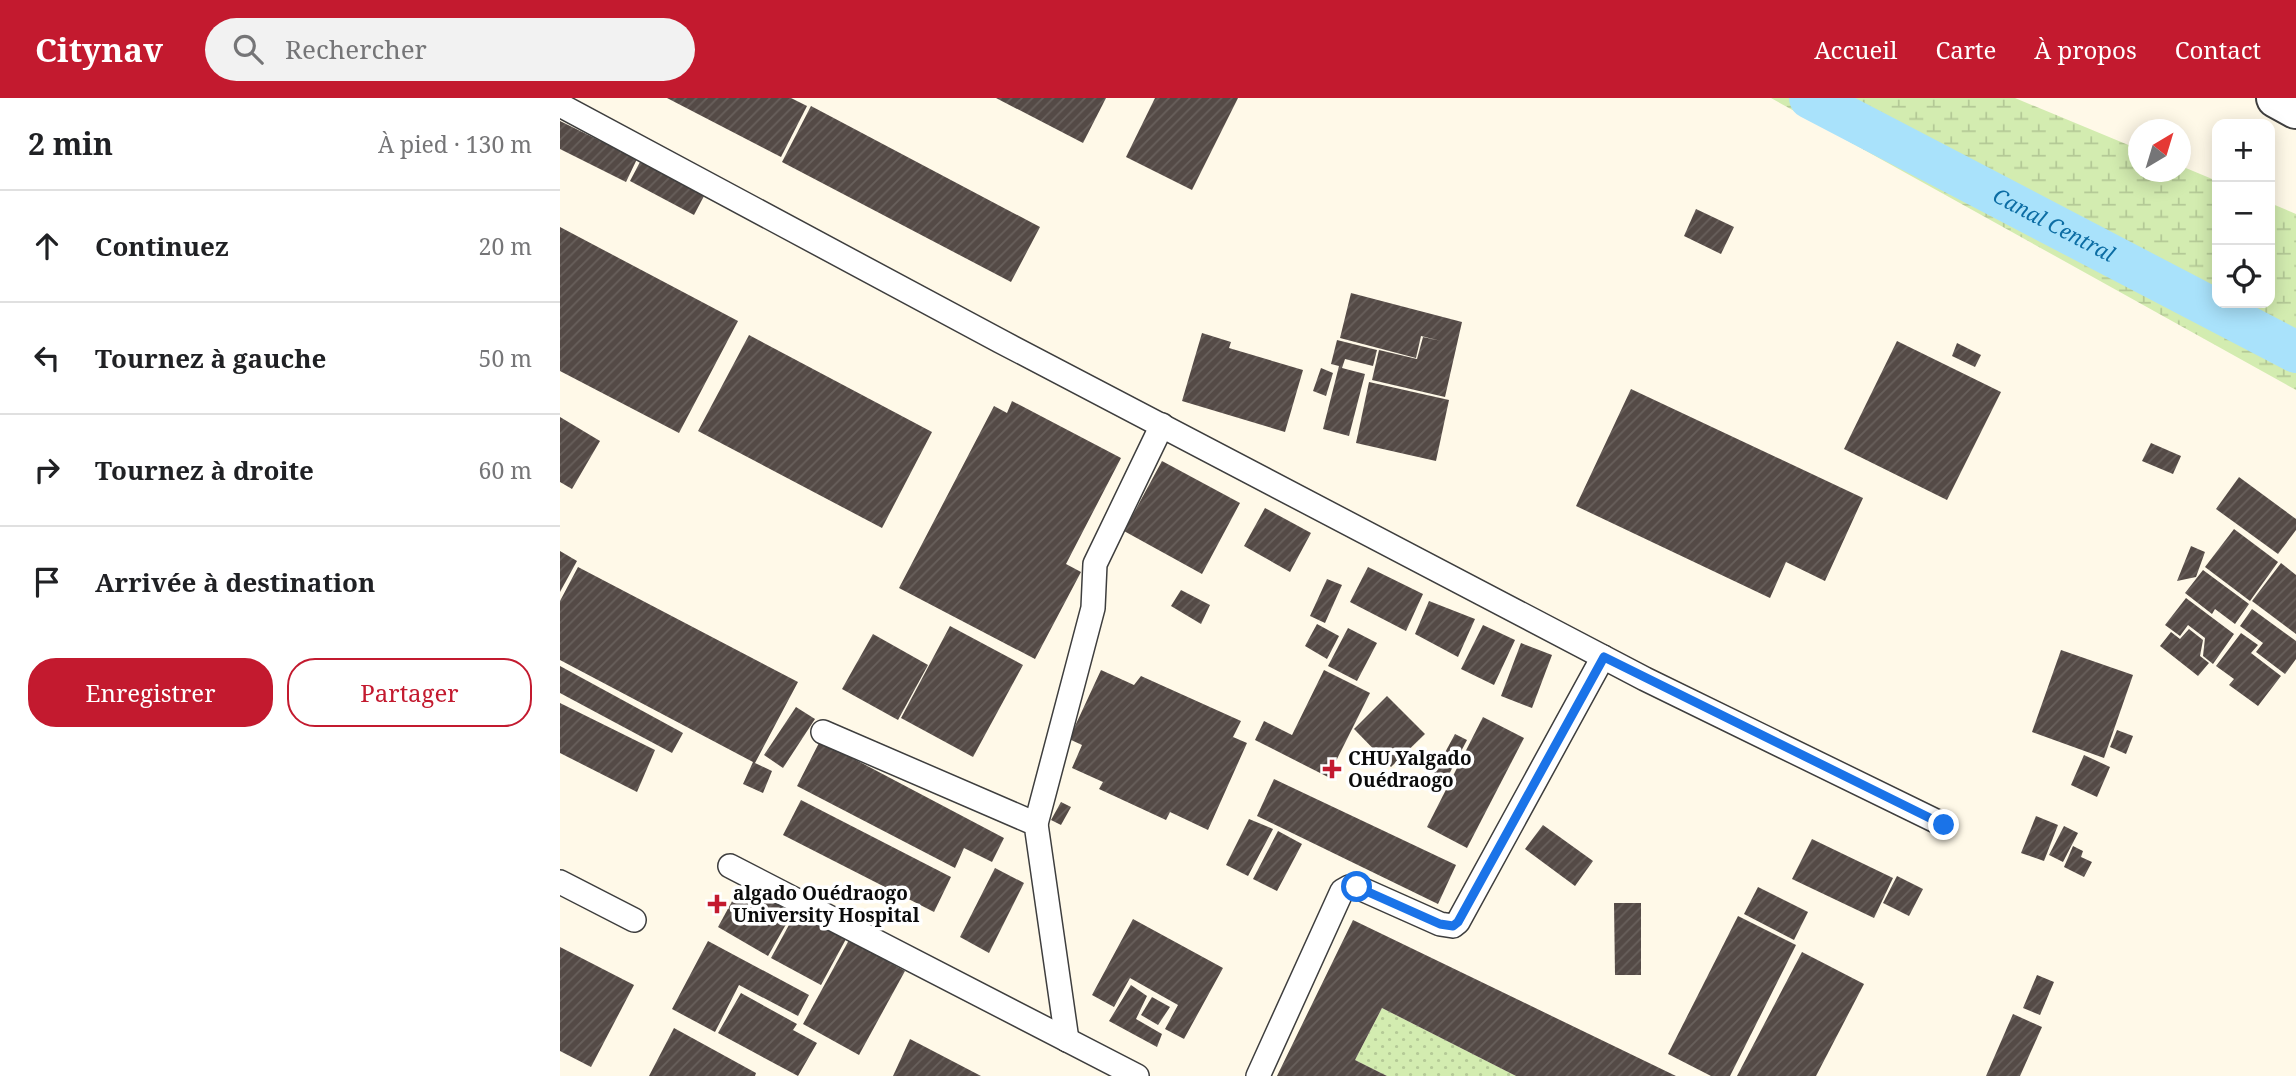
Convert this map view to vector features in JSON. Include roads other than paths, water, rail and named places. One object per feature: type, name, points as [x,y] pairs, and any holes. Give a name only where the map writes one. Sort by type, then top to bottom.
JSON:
[{"type":"street","points":[[2276,98],[2296,109]]},
{"type":"lane","points":[[560,105],[1604,657],[1944,825]]},
{"type":"lane","points":[[1068,1040],[1036,824],[1093,608],[1095,564],[1162,425]]},
{"type":"lane","points":[[1258,1076],[1342,891],[1357,887],[1440,924],[1453,926],[1458,922],[1604,657]]},
{"type":"lane","points":[[823,732],[1036,824]]},
{"type":"lane","points":[[730,866],[1137,1076]]},
{"type":"lane","points":[[560,882],[634,920]]},
{"type":"waterway","name":"Canal Central","points":[[1810,98],[2296,352]]},
{"type":"place","name":"CHU Yalgado Ouédraogo","points":[[1332,769]]},
{"type":"place","name":"algado Ouédraogo University Hospital","points":[[717,904]]}]
